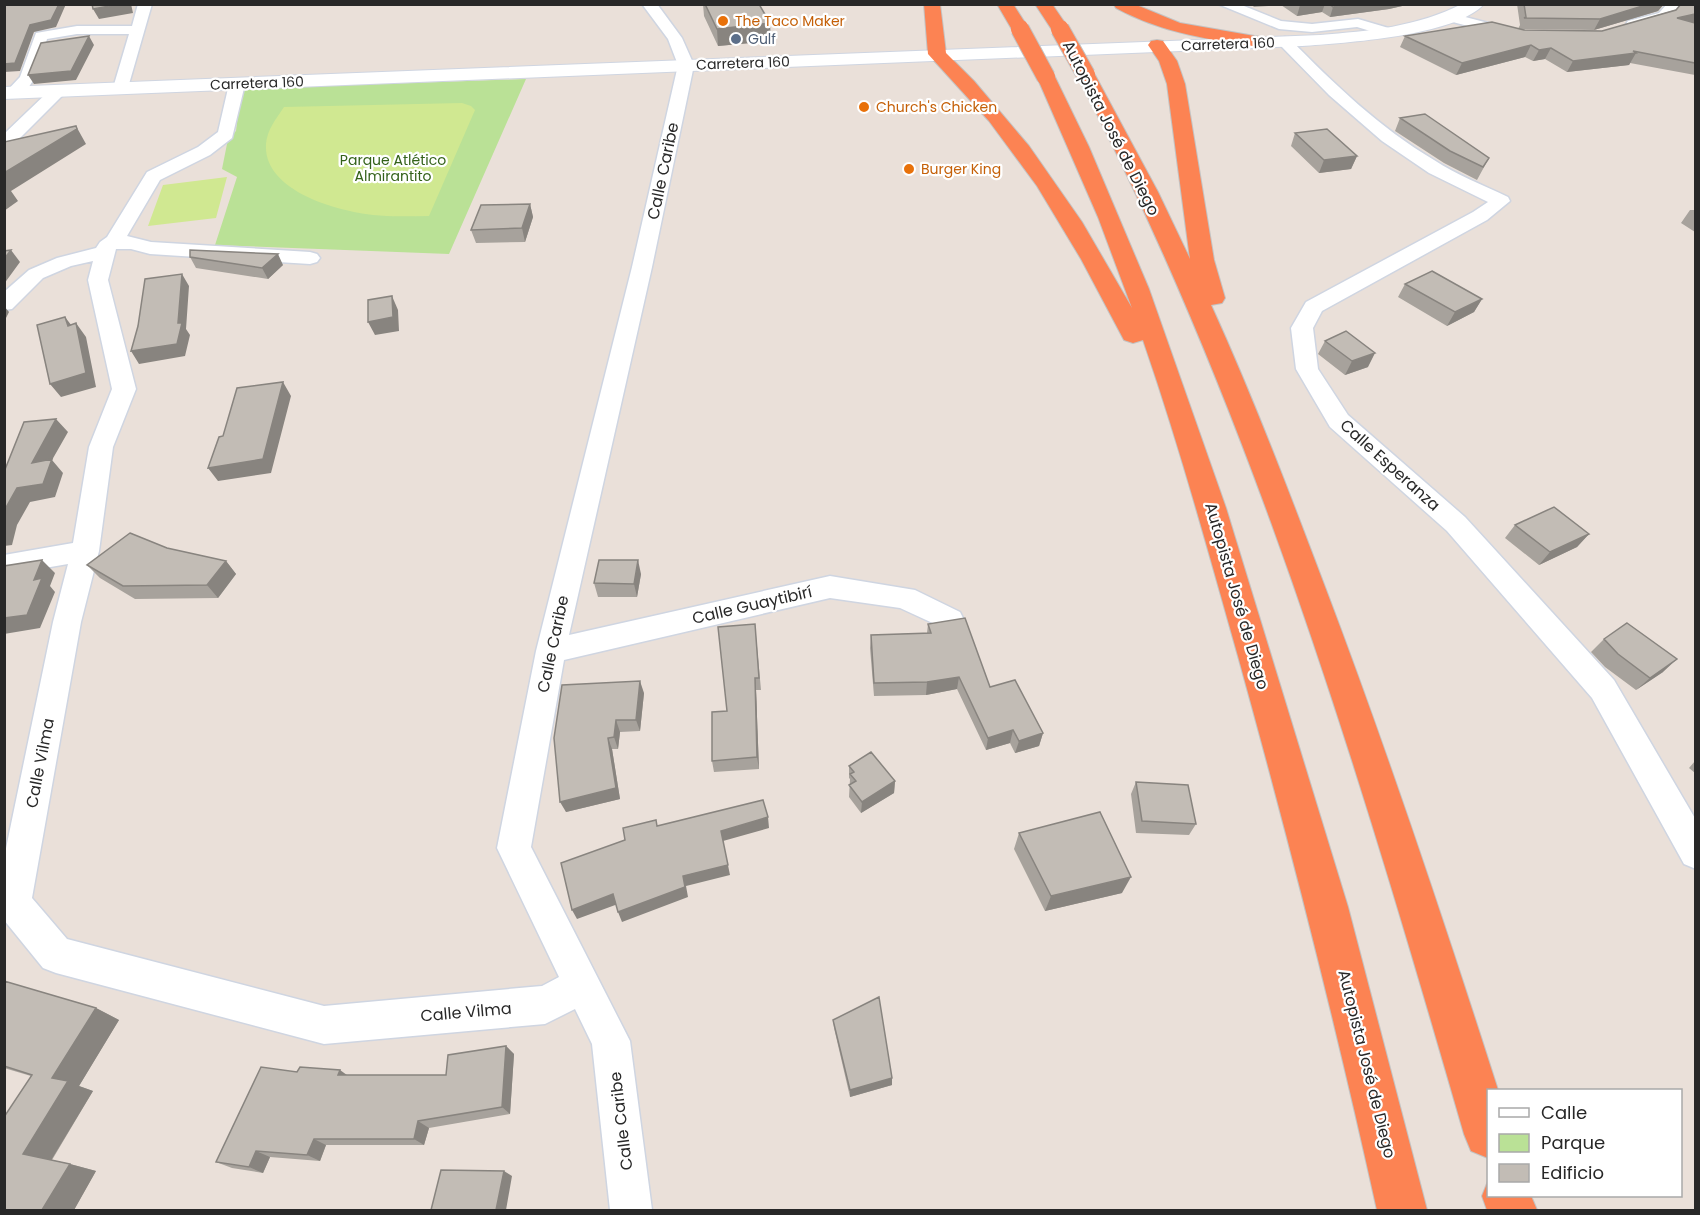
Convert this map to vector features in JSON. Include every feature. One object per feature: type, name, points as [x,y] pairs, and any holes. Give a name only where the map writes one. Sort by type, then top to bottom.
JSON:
[{"type":"highway","points":[[932,4],[937,54],[995,116],[1068,216],[1089,249],[1143,353],[1175,392]]},
{"type":"highway","name":"Autopista José de Diego","points":[[1005,4],[1068,121],[1112,227],[1175,392],[1212,508],[1337,942],[1402,1210]]},
{"type":"highway","name":"Autopista José de Diego","points":[[1043,4],[1060,29],[1123,144],[1216,343],[1274,490],[1373,765],[1487,1131]]},
{"type":"highway","points":[[1122,5],[1149,20],[1174,29],[1276,42]]},
{"type":"highway","points":[[1122,5],[1143,32],[1143,40],[1133,46]]},
{"type":"highway","points":[[1157,45],[1168,61],[1176,84],[1202,260],[1221,326],[1216,343]]},
{"type":"street","points":[[121,88],[145,4]]},
{"type":"street","points":[[649,4],[675,38],[686,65]]},
{"type":"street","points":[[1225,4],[1279,25],[1312,28],[1358,23],[1387,32]]},
{"type":"street","name":"Carretera 160","points":[[8,93],[1276,42],[1387,32],[1425,26],[1476,4]]},
{"type":"street","points":[[1622,27],[1664,16],[1677,4]]},
{"type":"street","points":[[1450,17],[1491,29],[1530,35]]},
{"type":"street","points":[[8,93],[27,79],[41,36],[77,30],[138,30]]},
{"type":"street","name":"Calle Esperanza","points":[[1276,42],[1398,145],[1429,165],[1501,201],[1480,216],[1314,307],[1302,328],[1307,369],[1339,421],[1456,525],[1604,688],[1695,853]]},
{"type":"street","name":"Calle Caribe","points":[[631,1210],[611,1041],[514,848],[551,651],[686,65]]},
{"type":"street","name":"Calle Vilma","points":[[237,84],[226,134],[204,152],[153,176],[110,247],[98,280],[124,389],[101,447],[85,551],[67,622],[13,903],[56,955],[324,1025],[544,1005],[583,985]]},
{"type":"street","points":[[4,144],[58,91]]},
{"type":"street","points":[[4,304],[36,274],[110,247],[133,243],[150,248],[310,258]]},
{"type":"street","points":[[4,565],[85,551]]},
{"type":"street","name":"Calle Guaytibirí","points":[[551,651],[830,587],[905,598],[950,620]]},
{"type":"green space","name":"Parque Atlético Almirantito","points":[[526,79],[449,254],[215,245],[237,177],[222,169],[228,139],[236,131],[241,89]]},
{"type":"green space","points":[[462,103],[475,110],[429,216],[373,215],[323,203],[289,186],[276,174],[268,160],[266,144],[268,134],[284,107]]},
{"type":"green space","points":[[227,177],[216,218],[148,226],[163,185]]},
{"type":"building","points":[[4,4],[59,4],[51,20],[30,25],[15,63],[4,64]]},
{"type":"building","points":[[92,4],[120,4],[93,9]]},
{"type":"building","points":[[705,4],[759,4],[770,23],[717,29]]},
{"type":"building","points":[[1329,4],[1352,4],[1333,7]]},
{"type":"building","points":[[1524,4],[1649,4],[1600,19],[1524,18],[1526,17]]},
{"type":"building","points":[[1681,4],[1695,4],[1695,14],[1677,18],[1695,23],[1695,63],[1633,51],[1636,53],[1573,61],[1551,48],[1539,50],[1531,45],[1462,63],[1405,36],[1492,22],[1524,30],[1602,31],[1676,10]]},
{"type":"building","points":[[89,36],[71,71],[28,75],[41,43]]},
{"type":"building","points":[[1425,114],[1489,158],[1483,167],[1450,151],[1400,118]]},
{"type":"building","points":[[76,126],[77,129],[4,173],[4,142]]},
{"type":"building","points":[[1327,129],[1357,156],[1324,160],[1295,133]]},
{"type":"building","points":[[530,204],[522,228],[471,230],[481,205]]},
{"type":"building","points":[[11,250],[4,259],[4,251]]},
{"type":"building","points":[[190,250],[278,254],[262,268],[190,257]]},
{"type":"building","points":[[1432,271],[1482,299],[1455,312],[1405,284]]},
{"type":"building","points":[[182,274],[178,323],[182,323],[177,344],[131,351],[138,326],[145,279]]},
{"type":"building","points":[[392,296],[393,317],[368,322],[368,300]]},
{"type":"building","points":[[65,317],[68,326],[76,323],[86,373],[50,384],[37,325]]},
{"type":"building","points":[[1346,331],[1375,353],[1352,361],[1325,341]]},
{"type":"building","points":[[283,382],[263,459],[208,468],[219,437],[223,436],[237,388]]},
{"type":"building","points":[[56,419],[32,463],[52,459],[43,484],[17,488],[4,511],[4,472],[24,422]]},
{"type":"building","points":[[1554,507],[1589,534],[1550,552],[1515,525]]},
{"type":"building","points":[[130,533],[167,548],[226,561],[207,585],[123,586],[87,565]]},
{"type":"building","points":[[42,560],[34,580],[42,578],[27,615],[4,618],[4,566]]},
{"type":"building","points":[[599,560],[638,560],[634,584],[594,583]]},
{"type":"building","points":[[965,618],[990,687],[1015,680],[1043,733],[1019,741],[1013,730],[988,738],[959,677],[927,682],[874,683],[871,635],[931,633],[928,624]]},
{"type":"building","points":[[1627,623],[1677,659],[1650,678],[1618,654],[1604,639]]},
{"type":"building","points":[[755,624],[759,678],[755,678],[757,757],[712,761],[712,712],[727,711],[718,627]]},
{"type":"building","points":[[640,681],[636,720],[616,720],[614,737],[608,738],[616,788],[560,802],[554,738],[562,685]]},
{"type":"building","points":[[871,752],[895,781],[862,802],[849,785],[856,781],[850,774],[854,772],[849,766]]},
{"type":"building","points":[[1136,782],[1188,785],[1196,824],[1142,821]]},
{"type":"building","points":[[763,800],[768,817],[721,831],[728,865],[683,876],[685,887],[618,912],[613,894],[572,910],[561,863],[625,840],[623,828],[656,820],[657,826]]},
{"type":"building","points":[[1100,812],[1131,877],[1051,896],[1019,833]]},
{"type":"building","points":[[4,981],[96,1008],[52,1078],[68,1081],[23,1154],[70,1164],[42,1210],[4,1210],[4,1117],[32,1075],[4,1066]]},
{"type":"building","points":[[879,997],[892,1078],[850,1090],[833,1020]]},
{"type":"building","points":[[506,1046],[502,1107],[418,1121],[414,1139],[314,1139],[307,1155],[256,1151],[249,1167],[216,1162],[261,1067],[297,1072],[300,1067],[340,1070],[338,1075],[446,1075],[448,1055]]},
{"type":"building","points":[[441,1170],[504,1171],[496,1210],[431,1210]]},
{"type":"place","name":"The Taco Maker","points":[[723,21]]},
{"type":"place","name":"Gulf","points":[[736,39]]},
{"type":"place","name":"Church's Chicken","points":[[864,107]]},
{"type":"place","name":"Burger King","points":[[909,169]]}]
